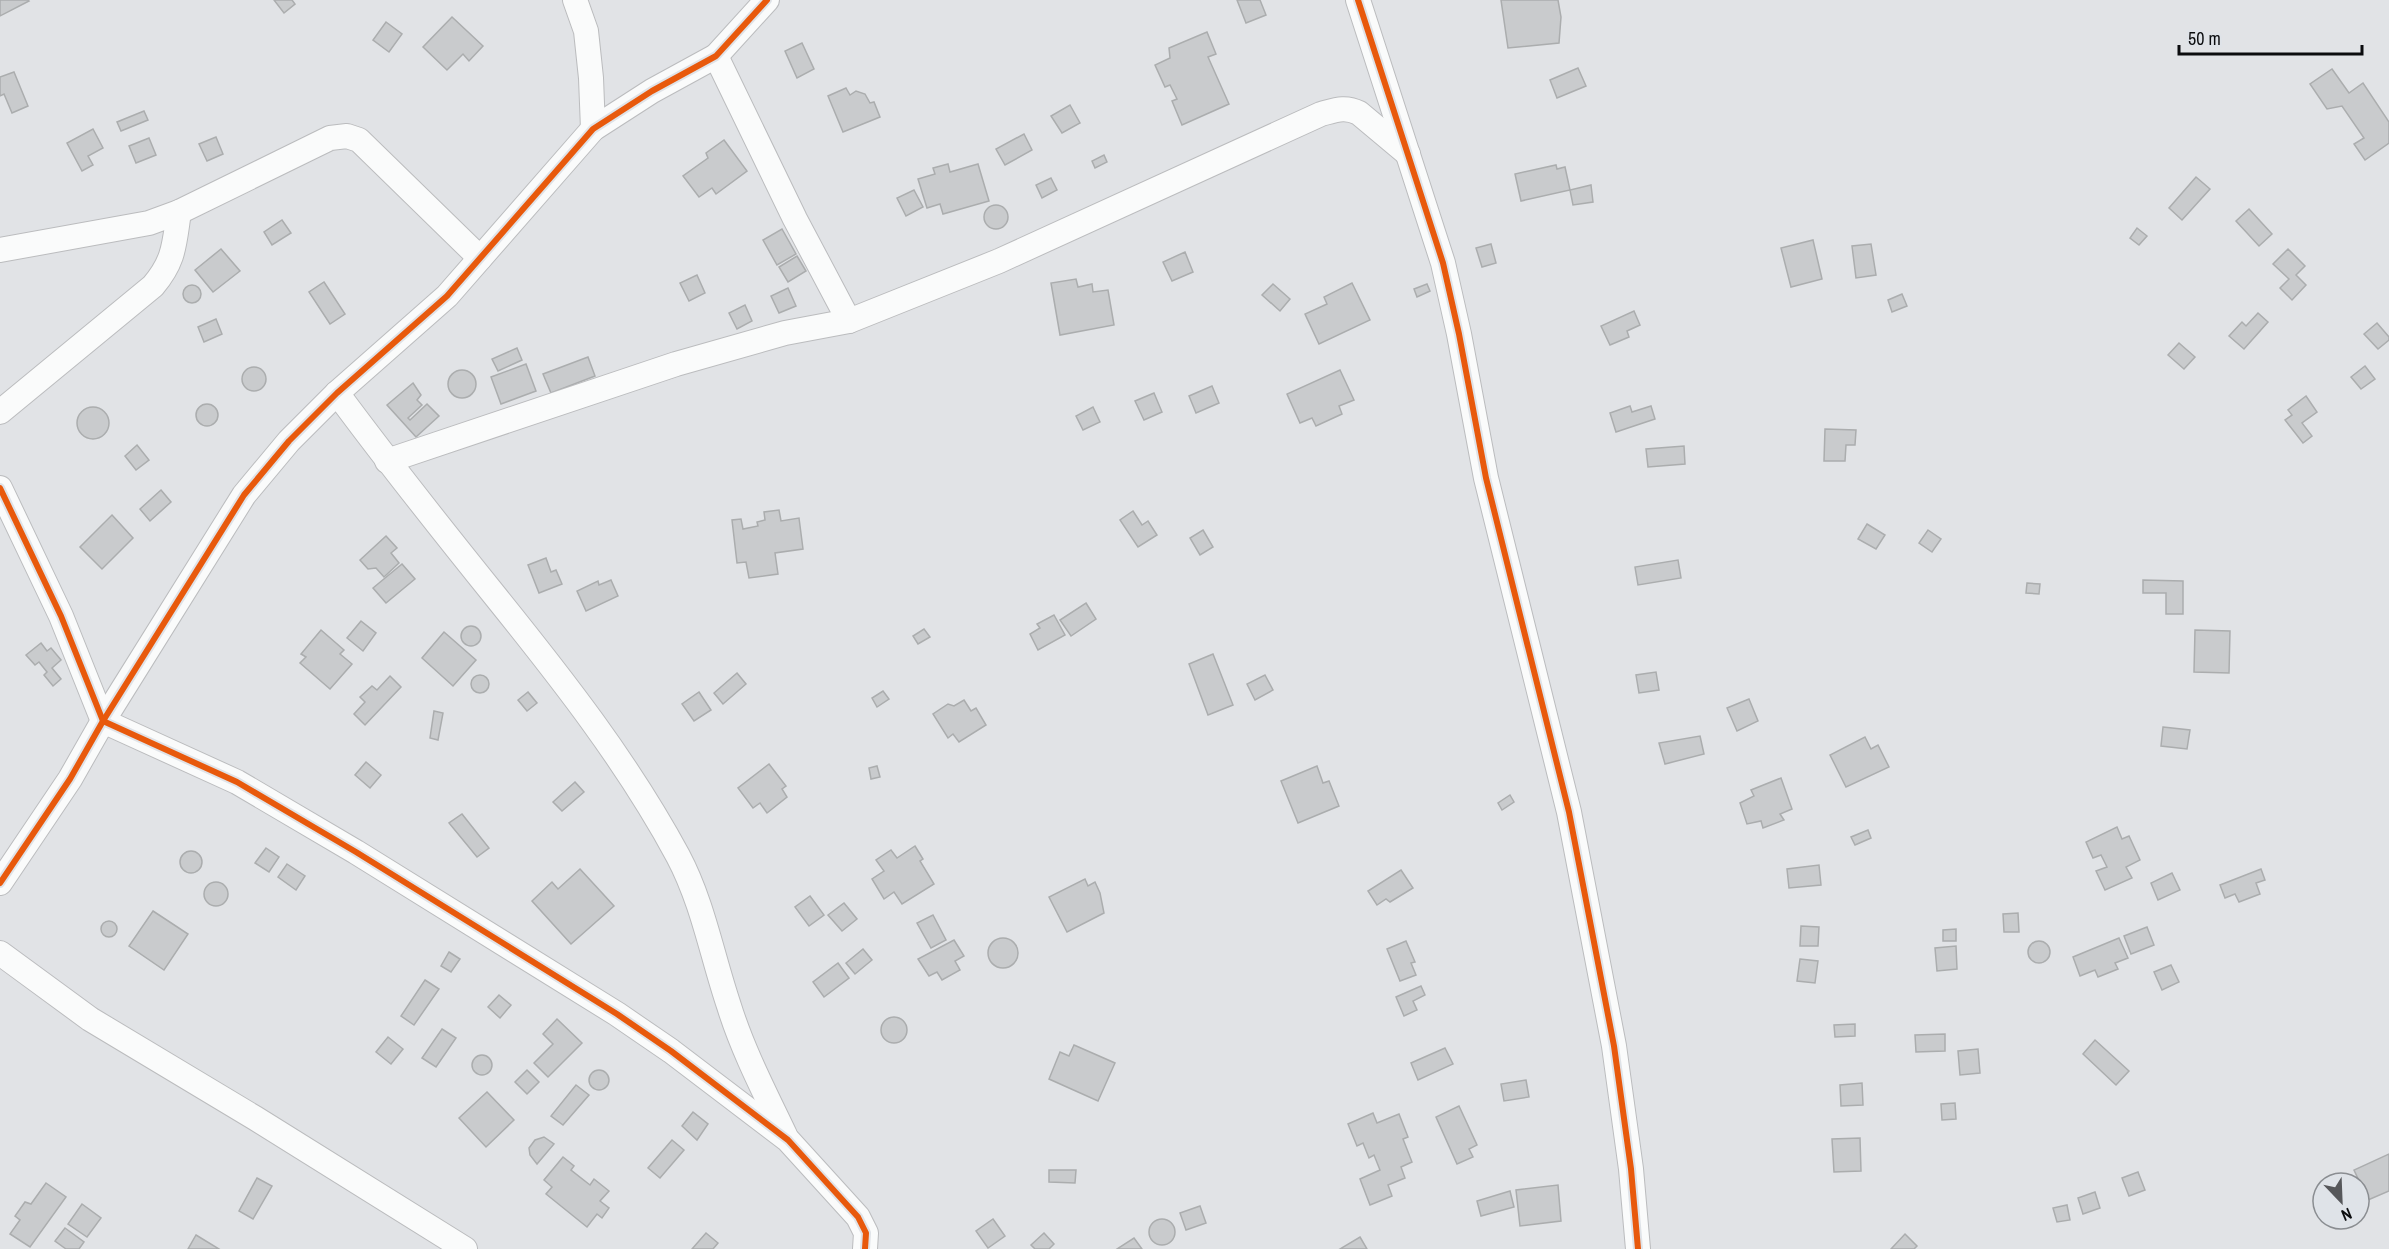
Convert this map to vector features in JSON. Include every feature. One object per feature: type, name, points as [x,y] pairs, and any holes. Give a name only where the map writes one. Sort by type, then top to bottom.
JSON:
[{"type":"street","points":[[575,0],[586,31],[593,129]]},
{"type":"street","points":[[0,884],[70,779],[103,721],[244,495],[289,441],[337,393],[447,296],[593,129],[652,91],[716,56],[767,0]]},
{"type":"street","points":[[1358,0],[1443,263],[1486,478],[1569,812],[1614,1046],[1632,1179],[1638,1249]]},
{"type":"street","points":[[716,56],[795,219],[849,321]]},
{"type":"street","points":[[387,461],[676,364],[785,333],[849,321],[999,261],[1321,114],[1350,108],[1408,154]]},
{"type":"street","points":[[0,250],[139,225],[179,212],[330,138],[347,136],[359,140],[480,258]]},
{"type":"street","points":[[0,412],[153,286],[166,271],[172,259],[179,212]]},
{"type":"street","points":[[337,393],[387,461],[562,680],[610,746],[678,856],[702,915],[729,1007],[746,1052],[788,1140]]},
{"type":"street","points":[[0,488],[61,615],[103,721],[237,782],[356,852],[618,1014],[671,1051],[788,1140],[858,1217],[866,1233],[865,1249]]},
{"type":"street","points":[[0,953],[90,1019],[255,1118],[465,1249]]},
{"type":"building","points":[[0,0],[28,0],[29,1],[0,16]]},
{"type":"building","points":[[274,0],[292,0],[295,4],[284,13]]},
{"type":"building","points":[[1237,0],[1260,0],[1266,15],[1246,23]]},
{"type":"building","points":[[1501,0],[1558,0],[1561,17],[1559,43],[1508,48]]},
{"type":"building","points":[[452,17],[483,46],[469,61],[463,54],[447,70],[423,47]]},
{"type":"building","points":[[386,22],[402,34],[389,52],[373,40]]},
{"type":"building","points":[[1207,32],[1216,54],[1208,57],[1229,104],[1182,125],[1172,101],[1177,99],[1170,85],[1165,87],[1155,65],[1170,58],[1169,48]]},
{"type":"building","points":[[802,43],[814,69],[797,78],[785,51]]},
{"type":"building","points":[[1578,68],[1586,86],[1557,98],[1550,80]]},
{"type":"building","points":[[2332,69],[2349,93],[2363,83],[2389,122],[2389,143],[2365,160],[2354,144],[2364,138],[2342,106],[2327,109],[2310,84]]},
{"type":"building","points":[[14,72],[28,106],[12,113],[4,94],[0,96],[0,77]]},
{"type":"building","points":[[846,88],[850,95],[856,91],[865,94],[870,103],[874,102],[880,117],[843,132],[828,96]]},
{"type":"building","points":[[1070,105],[1080,123],[1062,133],[1051,116]]},
{"type":"building","points":[[144,111],[148,120],[121,131],[117,122]]},
{"type":"building","points":[[93,129],[103,148],[88,156],[93,165],[82,171],[67,143]]},
{"type":"building","points":[[1024,134],[1032,150],[1005,165],[996,149]]},
{"type":"building","points":[[216,137],[223,154],[207,161],[199,144]]},
{"type":"building","points":[[149,138],[156,155],[136,163],[129,146]]},
{"type":"building","points":[[724,140],[747,171],[716,194],[712,188],[699,197],[683,176],[708,158],[706,153]]},
{"type":"building","points":[[1104,155],[1107,162],[1095,168],[1092,161]]},
{"type":"building","points":[[948,164],[950,172],[978,164],[989,201],[943,214],[940,204],[927,208],[918,179],[935,174],[933,168]]},
{"type":"building","points":[[1556,165],[1557,169],[1565,167],[1570,190],[1521,201],[1515,174]]},
{"type":"building","points":[[2196,177],[2210,189],[2182,220],[2169,208]]},
{"type":"building","points":[[1051,178],[1057,190],[1042,198],[1036,185]]},
{"type":"building","points":[[1591,185],[1593,202],[1573,205],[1570,190]]},
{"type":"building","points":[[914,190],[923,207],[906,216],[897,198]]},
{"type":"building","points":[[996,205],[1004,209],[1008,217],[1004,225],[996,229],[988,225],[984,217],[988,209]]},
{"type":"building","points":[[2249,209],[2272,234],[2259,246],[2236,221]]},
{"type":"building","points":[[282,220],[291,233],[272,245],[264,232]]},
{"type":"building","points":[[2137,228],[2147,236],[2139,245],[2130,238]]},
{"type":"building","points":[[782,229],[796,254],[777,265],[763,240]]},
{"type":"building","points":[[1813,240],[1822,279],[1791,287],[1781,248]]},
{"type":"building","points":[[1491,244],[1496,263],[1482,267],[1476,248]]},
{"type":"building","points":[[1871,244],[1876,275],[1856,278],[1852,246]]},
{"type":"building","points":[[221,249],[240,271],[213,292],[195,270]]},
{"type":"building","points":[[2288,249],[2305,266],[2296,275],[2306,285],[2292,300],[2280,288],[2289,279],[2273,264]]},
{"type":"building","points":[[1185,252],[1193,272],[1172,281],[1163,262]]},
{"type":"building","points":[[797,256],[806,271],[788,282],[779,267]]},
{"type":"building","points":[[697,275],[705,293],[689,301],[680,283]]},
{"type":"building","points":[[1076,279],[1078,287],[1092,284],[1093,292],[1108,290],[1114,325],[1060,335],[1051,283]]},
{"type":"building","points":[[324,282],[345,314],[330,324],[309,292]]},
{"type":"building","points":[[1352,283],[1370,320],[1319,344],[1305,314],[1327,304],[1324,297]]},
{"type":"building","points":[[1273,284],[1290,299],[1280,311],[1262,295]]},
{"type":"building","points":[[1427,284],[1430,291],[1417,297],[1414,289]]},
{"type":"building","points":[[192,285],[198,288],[201,294],[198,300],[192,303],[186,300],[183,294],[186,288]]},
{"type":"building","points":[[788,288],[796,306],[779,313],[771,296]]},
{"type":"building","points":[[1902,294],[1907,306],[1892,312],[1888,300]]},
{"type":"building","points":[[745,305],[752,321],[737,329],[729,313]]},
{"type":"building","points":[[1634,311],[1640,325],[1627,331],[1629,337],[1610,345],[1601,326]]},
{"type":"building","points":[[2258,313],[2268,322],[2244,349],[2229,336],[2242,322],[2246,326]]},
{"type":"building","points":[[216,319],[222,334],[204,342],[198,327]]},
{"type":"building","points":[[2377,323],[2389,337],[2389,340],[2378,349],[2364,334]]},
{"type":"building","points":[[2179,343],[2195,357],[2184,369],[2168,355]]},
{"type":"building","points":[[517,348],[522,360],[498,371],[492,359]]},
{"type":"building","points":[[588,357],[595,376],[551,393],[543,374]]},
{"type":"building","points":[[526,364],[536,391],[501,404],[491,377]]},
{"type":"building","points":[[2365,366],[2375,379],[2361,389],[2351,377]]},
{"type":"building","points":[[254,367],[262,371],[266,379],[262,387],[254,391],[246,387],[242,379],[246,371]]},
{"type":"building","points":[[462,370],[472,374],[476,384],[472,394],[462,398],[452,394],[448,384],[452,374]]},
{"type":"building","points":[[1340,370],[1354,400],[1339,406],[1342,414],[1316,426],[1312,418],[1300,423],[1287,394]]},
{"type":"building","points":[[413,383],[421,395],[417,400],[422,405],[408,418],[410,420],[427,404],[439,416],[416,437],[387,405]]},
{"type":"building","points":[[1212,386],[1219,403],[1196,413],[1189,396]]},
{"type":"building","points":[[1154,393],[1162,412],[1144,420],[1135,401]]},
{"type":"building","points":[[2306,396],[2317,412],[2302,423],[2312,436],[2303,443],[2285,420],[2292,415],[2288,410]]},
{"type":"building","points":[[207,404],[215,407],[218,415],[215,423],[207,426],[199,423],[196,415],[199,407]]},
{"type":"building","points":[[1630,406],[1632,412],[1651,406],[1655,419],[1616,432],[1610,413]]},
{"type":"building","points":[[93,407],[105,411],[109,423],[105,435],[93,439],[81,435],[77,423],[81,411]]},
{"type":"building","points":[[1093,407],[1100,422],[1083,430],[1076,416]]},
{"type":"building","points":[[1825,429],[1856,430],[1855,445],[1846,445],[1845,461],[1824,461]]},
{"type":"building","points":[[137,445],[149,460],[136,470],[125,456]]},
{"type":"building","points":[[1684,446],[1685,464],[1648,467],[1646,449]]},
{"type":"building","points":[[161,490],[171,502],[150,521],[140,509]]},
{"type":"building","points":[[779,510],[781,521],[799,518],[803,549],[775,553],[778,574],[749,578],[746,562],[737,563],[732,520],[741,519],[743,529],[758,526],[757,522],[765,520],[764,512]]},
{"type":"building","points":[[1133,511],[1142,525],[1148,521],[1157,535],[1138,547],[1120,520]]},
{"type":"building","points":[[112,515],[133,538],[102,569],[80,547]]},
{"type":"building","points":[[1867,524],[1885,535],[1876,549],[1858,539]]},
{"type":"building","points":[[1203,530],[1213,547],[1200,555],[1190,538]]},
{"type":"building","points":[[1928,530],[1941,539],[1932,552],[1919,543]]},
{"type":"building","points":[[386,536],[397,548],[391,553],[399,563],[384,577],[376,568],[368,569],[360,560]]},
{"type":"building","points":[[546,558],[551,572],[556,570],[562,584],[539,593],[528,565]]},
{"type":"building","points":[[1678,560],[1681,578],[1638,585],[1635,567]]},
{"type":"building","points":[[402,564],[415,579],[386,603],[373,588]]},
{"type":"building","points":[[611,580],[618,596],[586,611],[577,591],[598,581],[599,585]]},
{"type":"building","points":[[2143,580],[2183,581],[2183,614],[2166,614],[2166,593],[2143,593]]},
{"type":"building","points":[[2027,583],[2040,584],[2039,594],[2026,593]]},
{"type":"building","points":[[1086,603],[1096,619],[1071,636],[1060,620]]},
{"type":"building","points":[[1054,615],[1065,635],[1038,650],[1030,634],[1040,628],[1037,624]]},
{"type":"building","points":[[361,621],[376,633],[363,651],[347,638]]},
{"type":"building","points":[[471,626],[478,629],[481,636],[478,643],[471,646],[464,643],[461,636],[464,629]]},
{"type":"building","points":[[924,629],[930,637],[918,644],[913,636]]},
{"type":"building","points":[[321,630],[344,650],[340,654],[352,664],[330,689],[300,663],[306,657],[301,654]]},
{"type":"building","points":[[2195,630],[2230,631],[2229,673],[2194,672]]},
{"type":"building","points":[[444,632],[476,660],[453,686],[422,658]]},
{"type":"building","points":[[41,643],[47,651],[51,648],[61,660],[52,668],[61,679],[53,686],[44,675],[47,672],[39,662],[35,665],[26,655]]},
{"type":"building","points":[[1213,654],[1233,705],[1208,715],[1189,664]]},
{"type":"building","points":[[1656,672],[1659,690],[1639,693],[1636,675]]},
{"type":"building","points":[[737,673],[746,684],[723,704],[714,693]]},
{"type":"building","points":[[476,675],[484,675],[489,680],[487,691],[476,693],[471,688],[471,680]]},
{"type":"building","points":[[1265,675],[1273,690],[1255,700],[1247,684]]},
{"type":"building","points":[[390,676],[401,687],[365,725],[354,714],[365,702],[360,697],[372,686],[377,690]]},
{"type":"building","points":[[883,691],[889,699],[877,707],[872,698]]},
{"type":"building","points":[[528,692],[537,703],[527,711],[518,700]]},
{"type":"building","points":[[699,692],[711,710],[694,721],[682,704]]},
{"type":"building","points":[[1749,699],[1758,721],[1737,731],[1727,708]]},
{"type":"building","points":[[964,700],[971,711],[976,708],[986,725],[959,742],[953,734],[948,738],[933,714],[948,704],[954,706]]},
{"type":"building","points":[[434,711],[443,713],[438,740],[430,738]]},
{"type":"building","points":[[2163,727],[2190,730],[2187,749],[2161,746]]},
{"type":"building","points":[[1700,736],[1704,754],[1665,764],[1659,743]]},
{"type":"building","points":[[1865,737],[1871,749],[1878,745],[1889,767],[1846,787],[1830,755]]},
{"type":"building","points":[[366,762],[381,775],[370,788],[355,775]]},
{"type":"building","points":[[769,764],[786,786],[782,789],[787,797],[767,813],[760,803],[753,808],[738,788]]},
{"type":"building","points":[[877,766],[880,777],[871,779],[869,768]]},
{"type":"building","points":[[1317,766],[1323,783],[1329,781],[1339,806],[1298,823],[1281,781]]},
{"type":"building","points":[[1781,778],[1792,809],[1780,814],[1784,820],[1763,828],[1761,821],[1747,824],[1740,803],[1754,796],[1751,790]]},
{"type":"building","points":[[575,782],[584,792],[562,811],[553,802]]},
{"type":"building","points":[[1510,795],[1514,802],[1502,810],[1498,803]]},
{"type":"building","points":[[462,814],[489,848],[477,857],[449,823]]},
{"type":"building","points":[[2117,827],[2122,839],[2129,836],[2140,860],[2126,867],[2132,878],[2105,890],[2096,871],[2107,867],[2101,855],[2093,858],[2086,842]]},
{"type":"building","points":[[1868,830],[1871,838],[1855,845],[1851,837]]},
{"type":"building","points":[[915,846],[923,859],[920,861],[934,884],[902,904],[894,892],[884,899],[872,879],[884,871],[876,860],[891,850],[897,858]]},
{"type":"building","points":[[266,848],[279,857],[269,872],[255,863]]},
{"type":"building","points":[[191,851],[201,858],[202,862],[195,872],[191,873],[181,866],[180,862],[187,852]]},
{"type":"building","points":[[287,864],[305,876],[296,890],[278,877]]},
{"type":"building","points":[[1819,865],[1821,885],[1789,888],[1787,869]]},
{"type":"building","points":[[580,869],[614,906],[571,944],[532,901],[552,882],[558,889]]},
{"type":"building","points":[[2261,869],[2265,880],[2256,883],[2260,894],[2239,902],[2235,894],[2225,898],[2220,885]]},
{"type":"building","points":[[1401,870],[1413,888],[1390,902],[1386,899],[1377,905],[1368,891]]},
{"type":"building","points":[[2172,873],[2180,890],[2158,900],[2151,883]]},
{"type":"building","points":[[1085,879],[1088,886],[1095,882],[1104,913],[1067,932],[1049,897]]},
{"type":"building","points":[[216,882],[221,883],[227,889],[227,899],[221,905],[216,906],[211,905],[205,899],[204,894],[205,889],[211,883]]},
{"type":"building","points":[[810,896],[824,915],[809,926],[795,907]]},
{"type":"building","points":[[844,903],[857,919],[842,931],[828,915]]},
{"type":"building","points":[[153,911],[188,934],[164,970],[129,946]]},
{"type":"building","points":[[2018,913],[2019,932],[2004,932],[2003,914]]},
{"type":"building","points":[[933,915],[946,940],[931,948],[917,923]]},
{"type":"building","points":[[109,921],[117,929],[109,937],[101,929]]},
{"type":"building","points":[[1801,926],[1819,927],[1818,946],[1800,946]]},
{"type":"building","points":[[2147,927],[2154,945],[2131,954],[2124,936]]},
{"type":"building","points":[[1956,929],[1956,941],[1943,941],[1943,930]]},
{"type":"building","points":[[1003,938],[1009,939],[1017,947],[1017,959],[1009,967],[1003,968],[997,967],[989,959],[988,953],[989,947],[997,939]]},
{"type":"building","points":[[2119,938],[2128,958],[2115,963],[2118,969],[2098,977],[2095,970],[2080,976],[2073,957]]},
{"type":"building","points":[[954,940],[964,956],[955,961],[960,970],[942,980],[937,972],[929,976],[918,959]]},
{"type":"building","points":[[1406,941],[1415,962],[1411,963],[1416,975],[1400,981],[1387,949]]},
{"type":"building","points":[[2039,941],[2049,948],[2050,952],[2043,962],[2039,963],[2029,956],[2028,952],[2035,942]]},
{"type":"building","points":[[1956,946],[1957,969],[1937,971],[1935,948]]},
{"type":"building","points":[[863,949],[872,960],[855,974],[846,963]]},
{"type":"building","points":[[449,952],[460,959],[451,972],[441,966]]},
{"type":"building","points":[[1800,959],[1818,961],[1815,983],[1797,981]]},
{"type":"building","points":[[838,963],[849,978],[824,997],[813,982]]},
{"type":"building","points":[[2171,965],[2179,982],[2162,990],[2154,972]]},
{"type":"building","points":[[425,980],[439,989],[414,1025],[401,1016]]},
{"type":"building","points":[[1421,986],[1425,995],[1413,1001],[1417,1010],[1404,1016],[1396,997]]},
{"type":"building","points":[[499,995],[511,1005],[500,1018],[488,1007]]},
{"type":"building","points":[[894,1017],[903,1021],[907,1030],[903,1039],[894,1043],[885,1039],[881,1030],[885,1021]]},
{"type":"building","points":[[557,1019],[582,1043],[548,1077],[534,1063],[553,1044],[543,1034]]},
{"type":"building","points":[[1855,1024],[1855,1036],[1835,1037],[1834,1025]]},
{"type":"building","points":[[442,1029],[456,1038],[436,1067],[422,1058]]},
{"type":"building","points":[[1945,1034],[1945,1051],[1916,1052],[1915,1035]]},
{"type":"building","points":[[388,1037],[403,1049],[391,1064],[376,1052]]},
{"type":"building","points":[[2095,1040],[2129,1071],[2116,1085],[2083,1054]]},
{"type":"building","points":[[1074,1045],[1115,1063],[1098,1101],[1049,1079],[1060,1052],[1069,1056]]},
{"type":"building","points":[[1445,1048],[1453,1064],[1418,1080],[1411,1063]]},
{"type":"building","points":[[1978,1049],[1980,1073],[1960,1075],[1958,1051]]},
{"type":"building","points":[[482,1055],[489,1058],[492,1065],[489,1072],[482,1075],[475,1072],[472,1065],[475,1058]]},
{"type":"building","points":[[527,1070],[539,1082],[527,1094],[515,1082]]},
{"type":"building","points":[[595,1070],[603,1070],[609,1076],[609,1084],[603,1090],[595,1090],[589,1084],[589,1076]]},
{"type":"building","points":[[1526,1080],[1529,1097],[1504,1101],[1501,1084]]},
{"type":"building","points":[[1862,1083],[1863,1105],[1841,1106],[1840,1085]]},
{"type":"building","points":[[576,1085],[589,1095],[563,1125],[551,1116]]},
{"type":"building","points":[[487,1092],[514,1120],[486,1147],[459,1118]]},
{"type":"building","points":[[1955,1103],[1956,1119],[1942,1120],[1941,1104]]},
{"type":"building","points":[[1459,1106],[1477,1145],[1469,1149],[1473,1157],[1457,1164],[1436,1117]]},
{"type":"building","points":[[693,1112],[708,1124],[697,1140],[682,1126]]},
{"type":"building","points":[[1373,1113],[1377,1123],[1399,1114],[1408,1137],[1403,1139],[1412,1162],[1401,1167],[1405,1178],[1388,1185],[1392,1196],[1370,1205],[1360,1179],[1380,1170],[1374,1155],[1369,1158],[1363,1143],[1357,1146],[1348,1124]]},
{"type":"building","points":[[544,1137],[554,1144],[537,1164],[530,1155],[529,1148],[535,1140]]},
{"type":"building","points":[[1860,1138],[1861,1171],[1834,1172],[1832,1139]]},
{"type":"building","points":[[672,1140],[684,1150],[660,1178],[648,1168]]},
{"type":"building","points":[[2389,1154],[2389,1191],[2371,1199],[2371,1171],[2354,1170]]},
{"type":"building","points":[[563,1157],[574,1166],[571,1170],[590,1185],[594,1179],[609,1191],[600,1201],[609,1208],[602,1218],[597,1214],[587,1227],[546,1194],[552,1187],[544,1180]]},
{"type":"building","points":[[1049,1170],[1076,1170],[1075,1183],[1049,1182]]},
{"type":"building","points":[[2138,1172],[2145,1190],[2129,1196],[2122,1178]]},
{"type":"building","points":[[257,1178],[272,1186],[253,1219],[239,1211]]},
{"type":"building","points":[[46,1183],[66,1197],[30,1247],[10,1234],[20,1220],[15,1216],[25,1202],[31,1204]]},
{"type":"building","points":[[1558,1185],[1561,1221],[1520,1226],[1516,1190]]},
{"type":"building","points":[[1510,1191],[1514,1207],[1481,1216],[1477,1201]]},
{"type":"building","points":[[2095,1192],[2100,1208],[2083,1214],[2078,1198]]},
{"type":"building","points":[[82,1204],[101,1218],[87,1237],[68,1224]]},
{"type":"building","points":[[2067,1205],[2070,1220],[2057,1222],[2053,1208]]},
{"type":"building","points":[[1200,1206],[1206,1223],[1186,1230],[1180,1213]]},
{"type":"building","points":[[993,1219],[1005,1236],[988,1248],[976,1231]]},
{"type":"building","points":[[1162,1219],[1171,1223],[1175,1232],[1171,1241],[1162,1245],[1153,1241],[1149,1232],[1153,1223]]},
{"type":"building","points":[[65,1228],[84,1242],[79,1249],[66,1249],[55,1241]]},
{"type":"building","points":[[706,1233],[718,1243],[713,1249],[692,1249]]},
{"type":"building","points":[[1044,1233],[1054,1244],[1049,1249],[1035,1249],[1031,1245]]},
{"type":"building","points":[[1905,1234],[1917,1246],[1914,1249],[1891,1249]]},
{"type":"building","points":[[196,1235],[219,1249],[188,1249]]},
{"type":"building","points":[[1360,1237],[1367,1249],[1340,1249]]},
{"type":"building","points":[[1134,1238],[1142,1249],[1117,1249]]},
{"type":"cycle path","points":[[0,883],[70,779],[103,721],[244,495],[289,441],[337,393],[447,296],[593,129],[652,91],[716,56],[767,0]]},
{"type":"cycle path","points":[[1358,0],[1443,263],[1486,478],[1569,812],[1614,1046],[1631,1169],[1638,1249]]},
{"type":"cycle path","points":[[0,488],[61,616],[103,721],[237,782],[356,852],[617,1014],[671,1051],[788,1140],[858,1217],[866,1233],[865,1249]]}]
